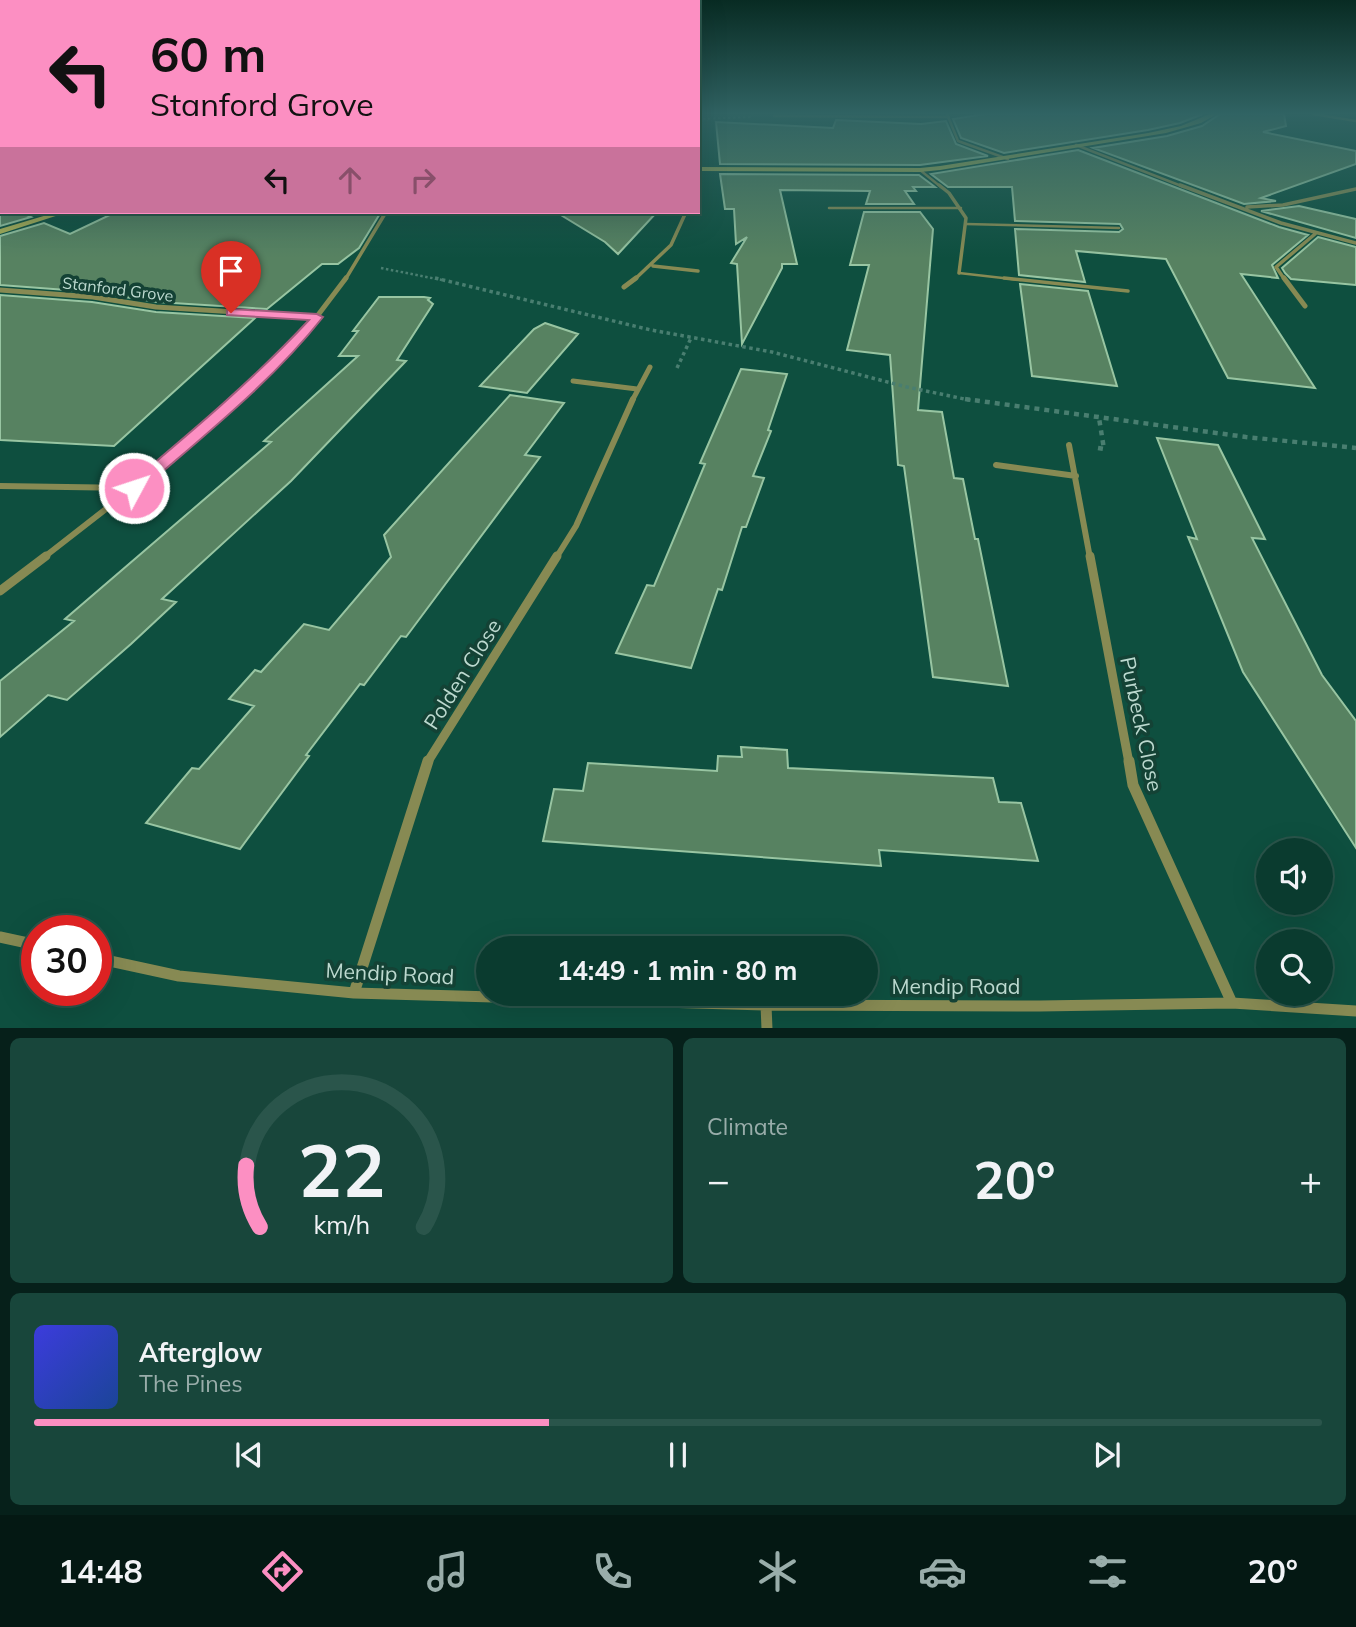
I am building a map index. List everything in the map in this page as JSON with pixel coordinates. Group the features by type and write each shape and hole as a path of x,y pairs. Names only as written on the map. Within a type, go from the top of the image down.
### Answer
{"street":[{"path":"700,169 920,170 984,162"},
{"path":"1130,162 1242,208 1315,234 1356,243"},
{"path":"920,170 949,193 961,208 966,224 959,273"},
{"path":"1242,208 1283,205 1355,190"},
{"path":"0,232 58,214"},
{"path":"0,591 134,488 227,409 281,357 317,317 356,265 385,214"},
{"path":"625,287 666,253 684,225 686,214"},
{"path":"1305,306 1276,267 1315,234"},
{"path":"653,265 698,271"},
{"name":"Stanford Grove","path":"0,290 93,297 156,307 317,317"},
{"name":"Polden Close","path":"354,993 424,767 576,526 637,389 650,367"},
{"path":"573,380 637,389"},
{"name":"Purbeck Close","path":"1069,445 1133,785 1232,1003"},
{"path":"996,465 1076,476"},
{"path":"0,486 134,488"},
{"path":"0,937 21,942"},
{"name":"Mendip Road","path":"112,961 180,976 354,993 476,997"},
{"name":"Mendip Road","path":"878,1005 1232,1003 1356,1011"},
{"path":"766,1006 767,1028"}],"lane":[{"path":"830,208 961,208"},
{"path":"966,224 1119,228"},
{"path":"959,273 1128,291"}],"path":[{"path":"356,265 418,273 585,316 772,352 907,387 976,401 1246,437 1356,448"}],"building":[{"path":"720,162 943,162 920,165"},
{"path":"1005,162 1109,162 1279,227 1308,235 1272,265 1278,278 1241,274 1315,388 1228,378 1166,259 1076,251 1085,282 1019,275 1015,229 1119,232 1123,229 1120,224 1015,221 1012,187 948,187 931,174"},
{"path":"1131,162 1356,162 1261,198 1276,201 1244,204"},
{"path":"720,174 919,175 935,187 913,187 916,191 905,191 914,204 866,204 870,191 780,190 797,264 782,264 742,344 737,264 731,263 747,237 736,244 734,209 725,209"},
{"path":"1299,206 1356,219 1356,238 1261,211"},
{"path":"864,212 920,212 933,229 918,410 942,412 954,478 963,479 975,539 978,539 1008,686 933,677 904,466 898,465 890,355 847,350 869,265 850,265"},
{"path":"0,214 24,214 31,217 0,226"},
{"path":"112,214 380,214 359,248 338,264 322,264 267,309 157,302 93,292 0,285 0,236 44,223 70,234"},
{"path":"559,214 655,214 618,254 605,242"},
{"path":"1318,237 1356,247 1356,285 1291,279 1285,273 1282,268"},
{"path":"1020,284 1088,291 1117,386 1032,376"},
{"path":"0,295 92,302 156,312 255,318 114,446 0,440"},
{"path":"379,297 424,297 430,298 428,300 433,304 397,360 406,361 291,481 162,599 176,602 131,644 67,700 48,695 0,737 0,681 74,621 65,619 271,442 264,441 358,356 339,356 358,331 353,331"},
{"path":"545,323 578,334 527,393 480,386 534,329"},
{"path":"741,369 787,374 768,430 771,431 753,476 764,478 746,527 742,527 722,590 718,589 691,668 616,653 647,585 654,586 705,464 700,463"},
{"path":"510,395 564,403 525,455 540,457 406,637 401,636 364,685 360,684 240,849 146,823 192,768 199,769 254,706 229,699 255,670 261,672 304,624 329,630 391,557 384,535"},
{"path":"1157,438 1218,445 1265,539 1252,538 1322,675 1356,721 1356,848 1243,672 1188,537 1197,539"},
{"path":"741,747 787,750 788,768 993,778 999,802 1021,803 1038,861 879,850 881,866 543,841 554,789 583,791 588,763 717,771 718,756 742,757"}],"route":[{"path":"134,488 227,409 281,357 317,317 231,313"}]}
